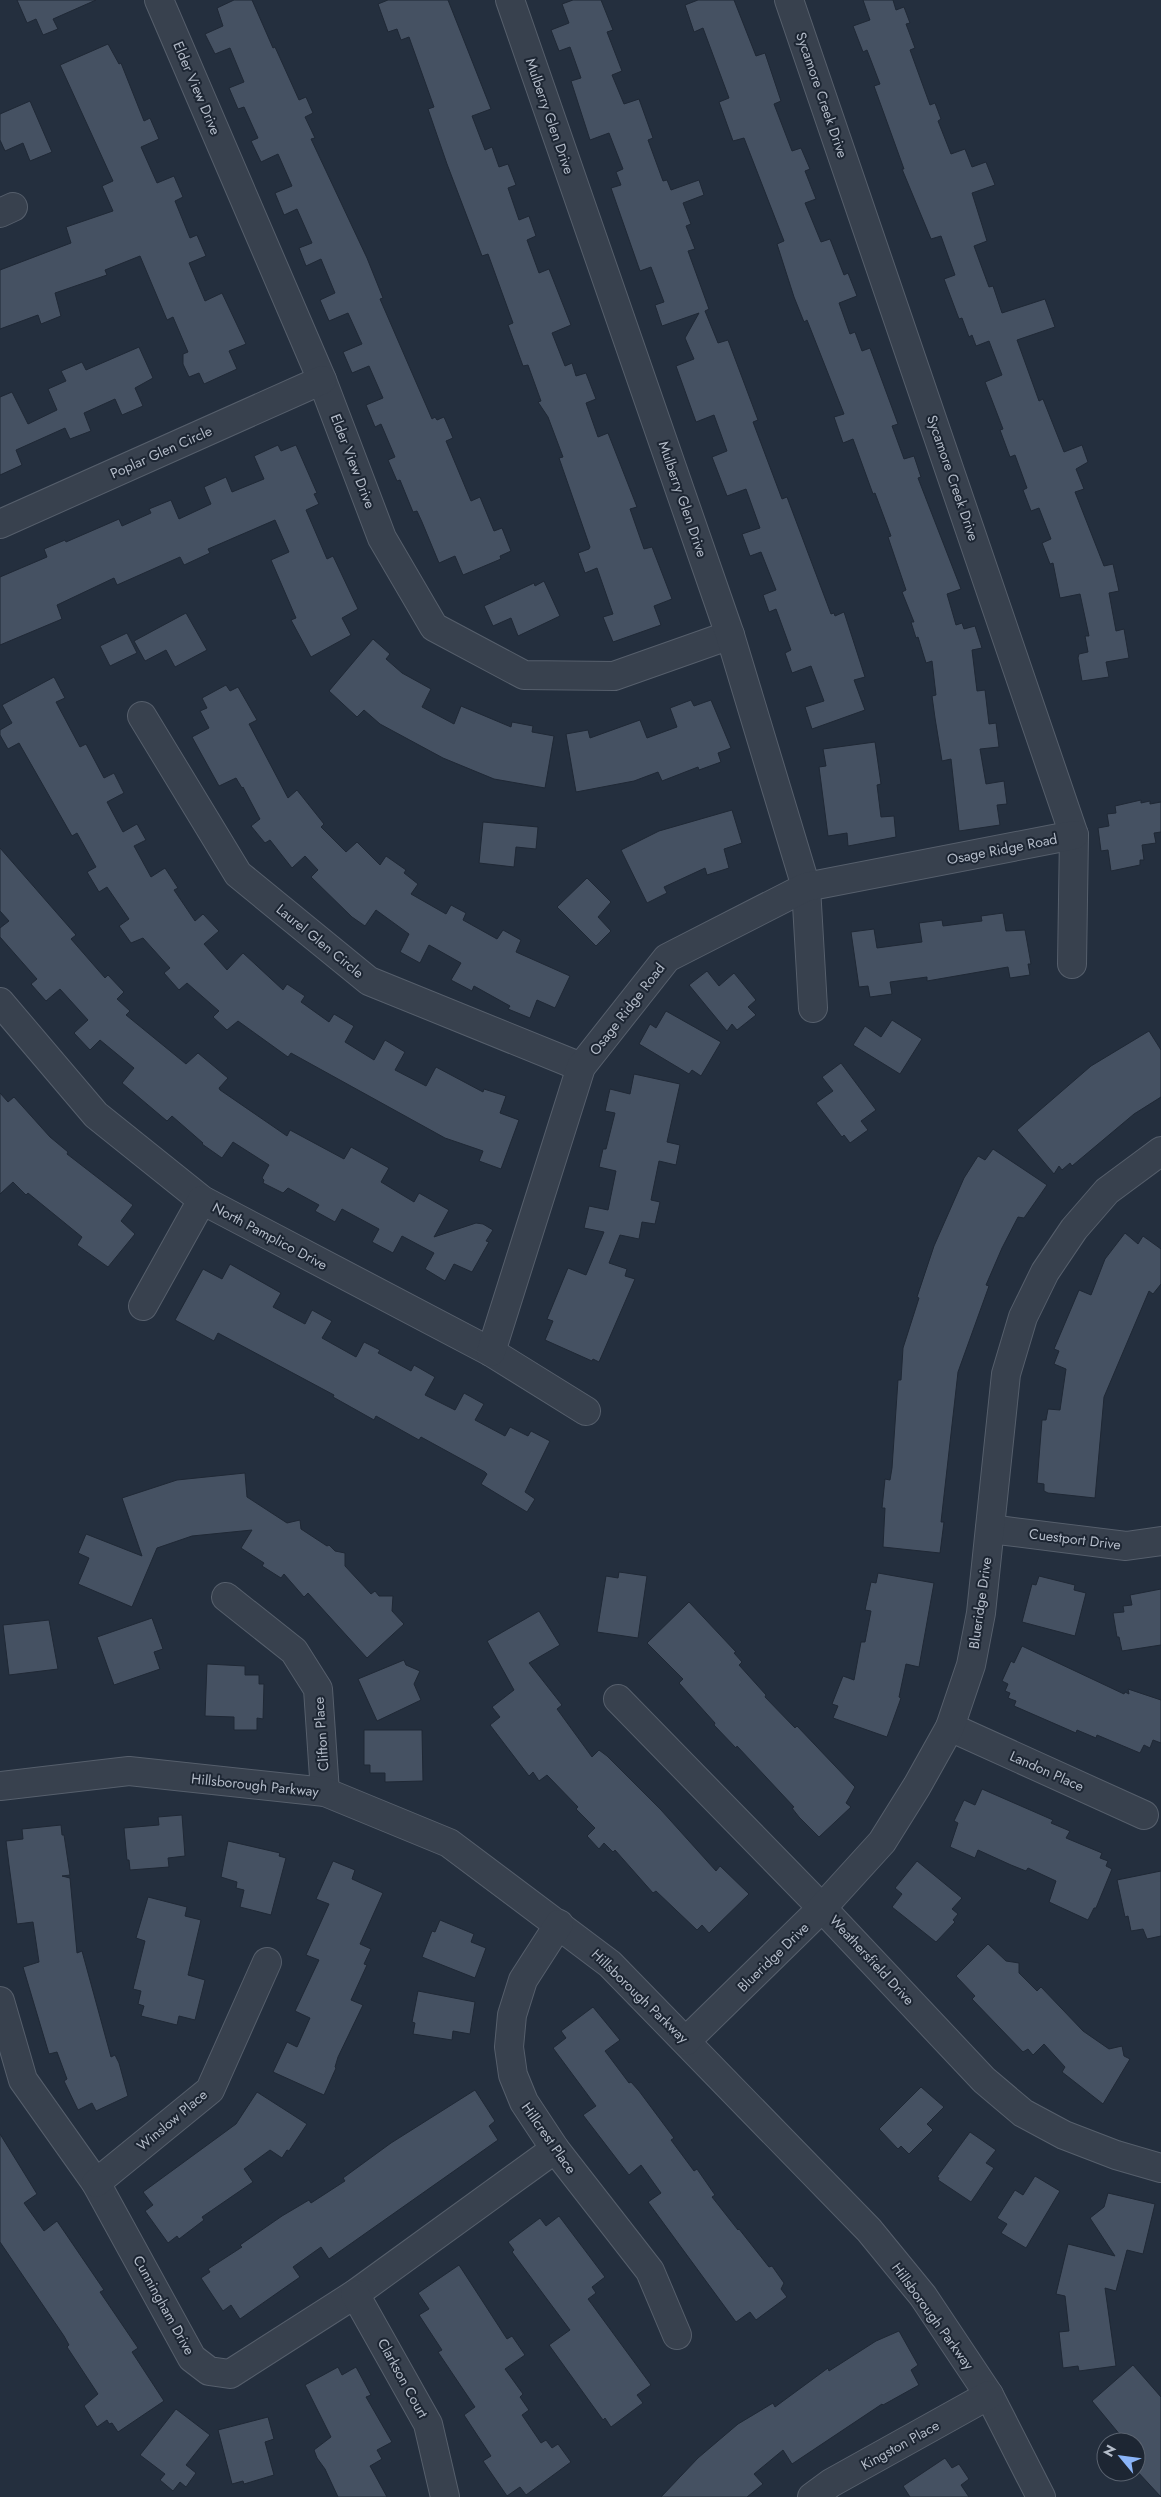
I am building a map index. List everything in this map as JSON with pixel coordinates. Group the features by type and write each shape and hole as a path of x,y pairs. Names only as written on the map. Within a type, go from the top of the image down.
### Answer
{"street":[{"name":"Elder View Drive","path":"159,0 322,380 382,538 434,627 524,674 614,676 730,635"},
{"name":"Mulberry Glen Drive","path":"510,0 730,635 806,887 813,1008"},
{"name":"Sycamore Creek Drive","path":"790,0 1074,835 1072,964"},
{"name":"Poplar Glen Circle","path":"0,524 322,380"},
{"name":"Laurel Glen Circle","path":"142,716 238,874 369,981 581,1067"},
{"name":"Osage Ridge Road","path":"492,1352 581,1067 667,958 806,887 1074,835"},
{"name":"North Pamplico Drive","path":"0,1002 96,1114 202,1200 492,1352 586,1412"},
{"name":"Blueridge Drive","path":"686,2040 822,1908 882,1842 950,1728 971,1665 982,1613 1006,1374 1023,1317 1045,1272 1074,1228 1107,1191 1161,1151"},
{"path":"143,1306 202,1200"},
{"name":"Cuestport Drive","path":"990,1529 1126,1546 1161,1541"},
{"name":"Clifton Place","path":"226,1597 294,1650 318,1690 324,1792"},
{"name":"Weathersfield Drive","path":"618,1700 822,1908 984,2080 1023,2113 1064,2135 1116,2155 1161,2168"},
{"name":"Landon Place","path":"950,1728 1144,1815"},
{"name":"Hillsborough Parkway","path":"0,1786 129,1772 324,1792 449,1843 610,1964 869,2230 922,2296 989,2395 1041,2497"},
{"name":"Hillcrest Place","path":"559,1924 523,1980 512,2015 509,2047 513,2075 524,2102 555,2149 650,2271 677,2335"},
{"name":"Winslow Place","path":"96,2183 210,2090 267,1962"},
{"name":"Cunningham Drive","path":"0,2002 23,2080 96,2183 192,2358 208,2371 230,2374 355,2294 555,2149"},
{"name":"Clarkson Court","path":"355,2294 428,2424 445,2497"},
{"name":"Kingston Place","path":"828,2492 989,2395"}],"building":[{"path":"17,0 96,0 53,19 58,29 43,35 36,19 27,23"},
{"path":"234,0 252,0 299,100 306,97 313,113 305,117 315,138 311,139 367,258 383,298 380,299 432,419 435,417 437,420 444,417 453,438 446,441 471,501 480,497 494,531 502,528 511,551 500,556 501,559 463,575 455,556 439,563 417,511 413,512 400,480 397,481 388,460 395,457 381,424 375,427 366,405 383,398 369,366 352,373 343,352 362,344 348,313 329,321 320,300 335,293 321,259 306,266 299,248 312,243 297,209 284,215 275,193 292,186 278,154 261,162 251,141 258,138 244,107 238,109 229,88 244,82 230,48 215,54 205,34 223,26 217,8"},
{"path":"388,0 448,0 491,109 472,116 485,150 492,147 499,167 508,164 516,185 508,188 519,220 529,216 536,236 527,240 539,273 549,269 571,325 552,333 565,366 572,363 576,376 586,373 596,399 586,403 598,437 608,433 637,507 630,509 644,549 652,547 672,599 654,606 661,625 613,642 603,617 613,614 597,568 585,573 578,553 590,547 559,458 563,457 548,417 538,402 541,401 528,365 523,366 508,325 513,323 488,254 482,256 447,164 428,109 434,107 409,37 401,40 397,29 388,32 378,4"},
{"path":"573,0 601,0 613,30 607,32 622,71 612,75 624,104 639,99 653,138 648,140 663,181 667,180 671,190 699,180 704,195 683,203 691,224 686,226 695,249 688,251 709,309 705,311 718,343 728,340 758,420 753,422 782,499 787,497 831,614 834,613 835,616 844,612 865,677 854,680 865,710 812,729 805,707 824,701 811,666 792,673 785,653 791,650 776,609 769,612 763,595 776,590 761,552 750,556 742,534 760,528 746,489 727,496 712,457 727,451 714,415 696,422 676,366 694,359 685,338 699,313 662,326 655,305 664,302 651,267 640,271 611,188 621,185 616,172 623,169 609,133 590,140 571,81 581,78 570,47 559,51 551,30 569,23 562,4"},
{"path":"698,0 734,0 756,56 765,53 781,101 774,104 792,151 801,148 810,169 805,171 816,199 805,203 821,242 830,239 844,275 848,273 857,296 839,303 850,334 855,332 862,351 870,348 898,424 892,426 904,459 914,456 921,477 918,478 961,589 947,594 956,625 962,623 964,629 975,626 982,648 972,650 977,691 985,690 989,724 996,723 999,747 980,749 986,784 1004,781 1007,804 997,805 1000,825 959,831 951,759 942,761 935,718 932,696 936,695 932,661 926,663 918,637 916,638 911,622 914,622 902,592 906,590 888,537 891,536 853,439 843,443 834,417 844,414 807,320 804,322 794,297 777,244 784,241 744,138 733,141 719,102 729,98 703,28 694,32 685,5"},
{"path":"863,0 893,0 896,10 904,7 910,23 906,24 915,48 910,50 930,105 935,103 941,119 938,121 951,154 965,149 972,167 986,162 995,185 972,193 987,241 974,246 989,287 993,286 1002,313 1045,299 1055,327 1017,340 1039,401 1043,399 1064,452 1082,445 1088,462 1076,469 1084,489 1075,492 1104,566 1113,564 1119,591 1109,593 1116,631 1124,629 1129,658 1106,662 1109,677 1082,681 1078,658 1079,654 1088,652 1085,636 1089,636 1080,594 1060,598 1053,563 1050,564 1042,543 1051,539 1039,508 1031,511 1023,490 1027,488 1015,455 1010,457 1000,430 1003,429 985,382 1002,375 989,341 976,346 972,335 969,337 962,318 959,319 944,279 955,275 941,236 931,239 902,169 904,169 874,86 880,84 867,50 863,52 853,26 870,20"},
{"path":"108,44 119,64 121,63 144,121 150,118 159,139 141,147 157,183 174,176 183,197 175,201 190,238 197,235 206,256 189,263 205,301 222,293 246,344 229,351 237,369 204,384 199,373 189,377 183,364 183,354 188,352 173,317 167,320 140,256 105,270 107,275 55,293 61,316 41,324 38,315 0,329 0,270 71,243 66,227 113,211 102,186 113,181 60,65"},
{"path":"30,101 52,152 30,161 23,143 5,151 0,140 0,114"},
{"path":"139,347 153,378 135,388 143,406 122,415 115,399 84,413 91,431 70,439 65,428 16,450 22,465 0,475 0,397 12,392 28,424 57,410 48,389 66,381 61,371 82,362 86,370"},
{"path":"278,445 281,451 296,445 317,493 314,494 319,504 306,510 327,559 333,556 358,609 342,618 351,635 311,657 291,620 296,618 271,560 289,552 275,520 208,549 210,553 184,565 180,557 117,585 114,578 57,605 62,619 0,645 0,577 47,557 44,549 65,540 66,542 119,519 122,526 151,513 149,509 171,500 179,519 211,504 204,487 226,477 232,492 264,479 254,456"},
{"path":"544,581 560,616 518,636 511,618 493,626 484,606 534,583 535,586"},
{"path":"186,613 207,650 175,667 166,650 145,661 134,641"},
{"path":"127,633 137,653 110,666 100,646"},
{"path":"373,639 390,654 386,659 402,673 431,689 422,707 454,724 461,706 511,727 512,722 533,726 532,732 554,736 545,788 494,779 443,758 380,724 364,710 357,717 329,691"},
{"path":"54,677 65,698 56,702 80,747 86,744 104,778 114,773 124,793 107,802 123,832 137,824 146,840 134,846 151,877 165,868 178,888 174,890 195,921 203,914 219,931 204,944 227,970 243,953 283,990 287,984 305,996 301,1002 329,1022 334,1014 354,1026 345,1042 374,1060 385,1040 405,1052 395,1070 426,1086 436,1067 483,1092 484,1089 506,1096 500,1113 519,1120 501,1169 479,1161 483,1151 445,1138 291,1053 288,1057 238,1021 227,1030 213,1017 219,1011 187,983 179,990 164,973 170,968 143,938 131,943 119,926 129,919 107,887 99,892 87,872 96,867 77,833 72,836 19,743 8,749 0,735 0,730 12,723 2,705"},
{"path":"226,685 230,691 238,687 257,720 249,724 288,798 297,790 324,824 321,827 346,852 357,842 380,865 386,856 406,870 404,873 418,884 411,894 446,914 451,905 466,913 463,920 497,939 503,930 521,940 516,952 570,976 555,1008 537,1000 530,1018 508,1009 510,1006 474,986 472,991 451,980 461,963 429,945 420,963 400,952 409,934 376,910 365,926 352,917 311,877 318,870 305,856 292,868 270,840 265,843 251,826 260,819 243,787 236,778 219,786 192,737 209,728 200,711 207,708 202,698"},
{"path":"691,700 694,706 711,700 731,748 718,753 721,762 699,770 698,767 662,781 658,772 634,781 576,792 566,734 588,730 590,738 640,720 647,738 677,727 670,708"},
{"path":"875,742 881,784 877,785 881,817 894,816 896,837 848,846 847,833 828,836 819,767 826,766 823,749"},
{"path":"1141,800 1141,803 1150,801 1150,804 1161,802 1161,832 1154,833 1156,843 1142,845 1144,860 1140,860 1140,865 1111,871 1108,850 1101,851 1098,828 1109,826 1107,814 1116,813 1115,806"},
{"path":"732,810 742,843 724,849 729,868 707,875 705,868 664,887 667,893 647,903 621,850 659,831"},
{"path":"483,822 538,827 536,849 516,847 514,867 479,863"},
{"path":"0,848 76,935 71,939 105,978 108,975 124,992 117,999 130,1011 126,1015 186,1064 198,1053 228,1078 219,1088 220,1090 287,1136 290,1130 344,1159 351,1147 389,1168 381,1182 414,1202 419,1193 449,1210 434,1237 476,1223 483,1224 493,1230 486,1241 489,1242 472,1272 454,1264 445,1281 425,1269 434,1253 402,1236 393,1253 372,1242 379,1229 342,1209 335,1222 315,1211 319,1205 288,1188 283,1193 263,1183 264,1180 262,1178 269,1165 233,1142 222,1158 202,1144 172,1116 167,1121 122,1083 134,1068 100,1040 90,1050 74,1033 88,1020 60,989 46,1001 31,984 37,979 0,937 0,928 9,921 0,911"},
{"path":"587,878 611,902 598,917 611,931 596,946 557,907"},
{"path":"1003,913 1006,931 1025,930 1031,964 1028,964 1030,975 1010,978 1008,967 927,981 927,977 890,982 892,994 870,997 868,986 859,987 851,932 874,929 877,948 922,942 919,923 942,920 943,926 982,921 981,916"},
{"path":"707,971 719,986 734,973 756,1000 748,1007 756,1015 737,1030 732,1024 727,1031 689,985"},
{"path":"666,1011 721,1042 701,1076 692,1070 689,1074 639,1044 650,1024 656,1028"},
{"path":"892,1020 922,1039 900,1074 853,1045 865,1026 881,1037"},
{"path":"1149,1031 1161,1050 1161,1097 1134,1114 1072,1166 1070,1163 1062,1170 1059,1166 1054,1174 1017,1130 1091,1066"},
{"path":"841,1063 876,1110 861,1121 868,1130 850,1143 844,1135 842,1137 816,1103 833,1091 822,1077"},
{"path":"634,1074 680,1084 667,1142 680,1145 676,1165 659,1161 651,1200 660,1202 655,1224 642,1222 639,1239 620,1235 609,1263 627,1269 625,1276 635,1279 599,1362 593,1359 592,1361 545,1340 553,1321 547,1319 568,1268 586,1275 604,1232 584,1228 589,1206 608,1210 616,1171 599,1167 603,1149 606,1149 615,1113 605,1111 610,1089 630,1094"},
{"path":"0,1093 8,1102 14,1097 50,1137 68,1152 67,1154 133,1205 121,1221 135,1234 108,1267 77,1245 82,1237 28,1193 26,1195 13,1182 0,1194"},
{"path":"993,1149 1047,1185 1024,1218 1018,1217 1002,1248 986,1285 989,1286 958,1372 941,1522 944,1522 940,1553 883,1547 885,1508 882,1508 885,1479 890,1480 892,1468 898,1380 901,1380 903,1348 919,1298 917,1297 934,1246 964,1178 978,1156 985,1160"},
{"path":"1125,1233 1138,1244 1143,1236 1161,1249 1161,1284 1153,1294 1149,1291 1104,1397 1095,1498 1048,1493 1044,1491 1044,1484 1037,1483 1042,1420 1046,1420 1048,1409 1060,1410 1066,1369 1054,1364 1059,1351 1054,1349 1079,1290 1091,1295 1105,1259"},
{"path":"230,1264 281,1293 273,1307 305,1324 312,1310 332,1321 322,1338 356,1357 364,1342 380,1350 378,1353 411,1371 414,1365 435,1377 425,1395 455,1410 464,1393 484,1404 475,1420 505,1436 510,1427 528,1436 531,1431 550,1441 525,1492 535,1499 527,1512 481,1484 487,1474 485,1472 421,1437 419,1440 376,1416 374,1420 333,1397 334,1395 218,1333 214,1341 175,1320 203,1269 222,1279"},
{"path":"245,1473 247,1497 287,1523 300,1520 301,1529 327,1546 329,1545 335,1551 345,1553 345,1566 371,1594 375,1591 379,1596 393,1596 392,1611 404,1624 367,1658 308,1593 304,1597 284,1574 281,1578 262,1566 264,1563 241,1548 252,1530 192,1536 157,1548 132,1607 78,1584 89,1558 78,1553 86,1534 142,1556 122,1498 177,1480"},
{"path":"619,1572 647,1576 638,1638 597,1632 606,1576 618,1578"},
{"path":"878,1573 934,1583 919,1667 906,1664 899,1697 901,1698 887,1737 833,1718 838,1706 832,1704 843,1676 854,1680 861,1642 865,1642 871,1611 865,1610 871,1582 876,1583"},
{"path":"1039,1576 1075,1585 1074,1590 1086,1593 1075,1636 1022,1622 1032,1584 1036,1585"},
{"path":"1161,1589 1161,1645 1122,1651 1119,1637 1117,1637 1113,1613 1124,1612 1123,1606 1132,1605 1130,1595"},
{"path":"689,1602 736,1652 734,1653 742,1662 739,1665 766,1695 765,1697 795,1728 797,1726 855,1787 846,1803 851,1807 819,1837 799,1817 792,1808 794,1807 737,1746 736,1748 714,1725 715,1723 679,1683 683,1679 647,1643"},
{"path":"539,1611 560,1645 529,1663 562,1705 557,1709 592,1757 599,1750 607,1756 661,1810 716,1871 720,1866 749,1894 709,1933 702,1925 697,1930 656,1891 653,1893 615,1850 613,1852 604,1843 599,1849 587,1836 595,1828 576,1809 578,1807 547,1775 539,1781 533,1772 529,1776 490,1725 500,1717 492,1707 514,1690 487,1641"},
{"path":"152,1618 163,1649 154,1652 160,1669 114,1685 97,1637"},
{"path":"49,1620 58,1669 9,1675 3,1625"},
{"path":"1022,1646 1124,1694 1125,1692 1129,1694 1128,1689 1161,1700 1161,1743 1153,1740 1150,1748 1144,1745 1140,1753 1097,1735 1096,1738 1077,1730 1076,1733 1014,1706 1016,1701 1008,1698 1010,1693 1005,1691 1008,1684 1002,1681 1011,1661 1014,1663"},
{"path":"404,1660 406,1665 420,1671 414,1684 421,1700 377,1721 358,1679"},
{"path":"207,1664 245,1666 245,1675 259,1675 259,1684 264,1684 263,1719 257,1718 257,1730 234,1730 234,1717 205,1716"},
{"path":"364,1730 422,1730 423,1781 385,1782 385,1773 370,1773 370,1765 364,1765"},
{"path":"982,1789 1053,1820 1051,1823 1070,1831 1066,1838 1102,1853 1100,1858 1108,1861 1106,1866 1112,1869 1096,1908 1094,1908 1088,1920 1049,1902 1056,1881 1028,1868 1026,1871 978,1850 975,1858 950,1847 958,1823 954,1821 964,1800 975,1805"},
{"path":"182,1815 185,1856 168,1858 169,1867 130,1870 129,1860 127,1860 124,1828 159,1825 158,1817"},
{"path":"61,1825 70,1875 62,1876 70,1878 77,1953 82,1951 111,2057 115,2055 119,2063 128,2096 96,2111 92,2103 78,2110 64,2081 67,2079 57,2052 49,2054 23,1967 39,1962 33,1922 17,1924 6,1841 23,1839 22,1829"},
{"path":"228,1841 280,1853 279,1856 286,1858 271,1915 240,1907 244,1890 236,1888 237,1882 221,1877"},
{"path":"333,1861 355,1870 352,1879 383,1893 360,1944 371,1949 364,1964 367,1965 351,2000 363,2005 338,2057 336,2068 324,2095 273,2072 287,2042 297,2047 310,2018 295,2011 319,1960 306,1955 329,1904 316,1899"},
{"path":"917,1861 962,1898 952,1909 958,1914 953,1920 955,1922 936,1942 892,1907 902,1894 895,1888"},
{"path":"1161,1871 1161,1936 1147,1939 1143,1929 1131,1931 1128,1916 1125,1917 1117,1880"},
{"path":"148,1897 187,1907 185,1916 201,1920 188,1975 205,1980 195,2020 179,2016 177,2025 141,2016 144,2006 138,2004 141,1991 133,1989 145,1941 136,1938"},
{"path":"440,1920 474,1934 471,1942 486,1948 475,1978 422,1957 432,1931 435,1932"},
{"path":"988,1944 1006,1961 1019,1963 1019,1973 1037,1991 1041,1987 1083,2031 1109,2049 1122,2046 1124,2056 1130,2059 1103,2104 1062,2072 1065,2067 1044,2044 1033,2055 1028,2049 1023,2052 972,1999 975,1996 956,1976"},
{"path":"418,1991 475,2002 470,2034 453,2031 452,2040 413,2034 415,2023 412,2022"},
{"path":"593,2007 620,2040 605,2051 629,2083 631,2082 639,2091 674,2138 671,2140 694,2171 697,2169 715,2195 712,2197 769,2267 772,2266 784,2283 781,2289 787,2297 756,2320 750,2312 736,2322 648,2202 661,2193 641,2165 629,2175 583,2115 596,2106 553,2048 566,2038 561,2031"},
{"path":"921,2087 944,2107 927,2124 933,2130 909,2154 901,2146 898,2149 879,2129"},
{"path":"475,2090 495,2121 489,2126 498,2140 329,2259 321,2247 293,2267 300,2277 240,2319 231,2305 223,2311 201,2278 210,2272 208,2269 242,2247 240,2245 282,2216 309,2200 311,2203 345,2181 343,2178 391,2143"},
{"path":"257,2092 307,2124 282,2158 270,2150 244,2169 253,2182 202,2217 204,2220 179,2239 177,2236 168,2243 145,2211 153,2205 143,2192 236,2124"},
{"path":"970,2132 996,2150 986,2163 994,2168 971,2202 938,2180 939,2178 937,2177"},
{"path":"0,2134 37,2194 24,2203 44,2231 57,2221 104,2290 100,2292 138,2348 132,2352 164,2401 118,2432 112,2423 109,2424 107,2420 97,2427 84,2406 98,2394 67,2347 69,2345 64,2336 0,2242"},
{"path":"1035,2176 1060,2191 1026,2248 1001,2233 1007,2224 997,2218 1015,2190 1023,2195"},
{"path":"1108,2193 1155,2204 1143,2254 1127,2250 1116,2291 1105,2288 1116,2366 1079,2371 1078,2366 1063,2368 1059,2332 1069,2331 1065,2296 1056,2294 1068,2244 1115,2256 1090,2218 1104,2207"},
{"path":"559,2216 605,2277 592,2287 596,2293 588,2299 651,2385 637,2395 643,2403 611,2427 605,2418 603,2420 549,2345 570,2330 512,2252 514,2250 508,2242 540,2218 546,2226"},
{"path":"459,2265 507,2339 512,2336 525,2355 505,2369 523,2394 520,2397 529,2410 522,2415 541,2443 546,2440 552,2448 558,2444 571,2462 526,2495 520,2487 507,2496 483,2461 491,2456 464,2415 475,2407 438,2352 442,2350 419,2315 429,2309 418,2293"},
{"path":"899,2331 918,2365 911,2370 919,2385 882,2404 792,2464 783,2450 754,2474 763,2484 747,2497 661,2497 698,2458 738,2424 773,2403 775,2407 828,2368 829,2371 876,2341"},
{"path":"1133,2365 1161,2397 1161,2497 1146,2481 1146,2432 1118,2432 1092,2401"},
{"path":"338,2367 342,2375 356,2367 371,2395 366,2397 392,2442 377,2450 382,2459 370,2466 387,2497 338,2497 325,2469 317,2458 314,2450 331,2437 305,2385"},
{"path":"176,2409 210,2435 186,2465 196,2473 186,2487 180,2482 173,2491 160,2480 165,2474 140,2455"},
{"path":"268,2417 274,2439 265,2442 274,2475 244,2484 243,2481 232,2484 218,2430"},
{"path":"945,2458 952,2468 959,2464 969,2479 961,2485 969,2497 910,2497 903,2486"}]}
